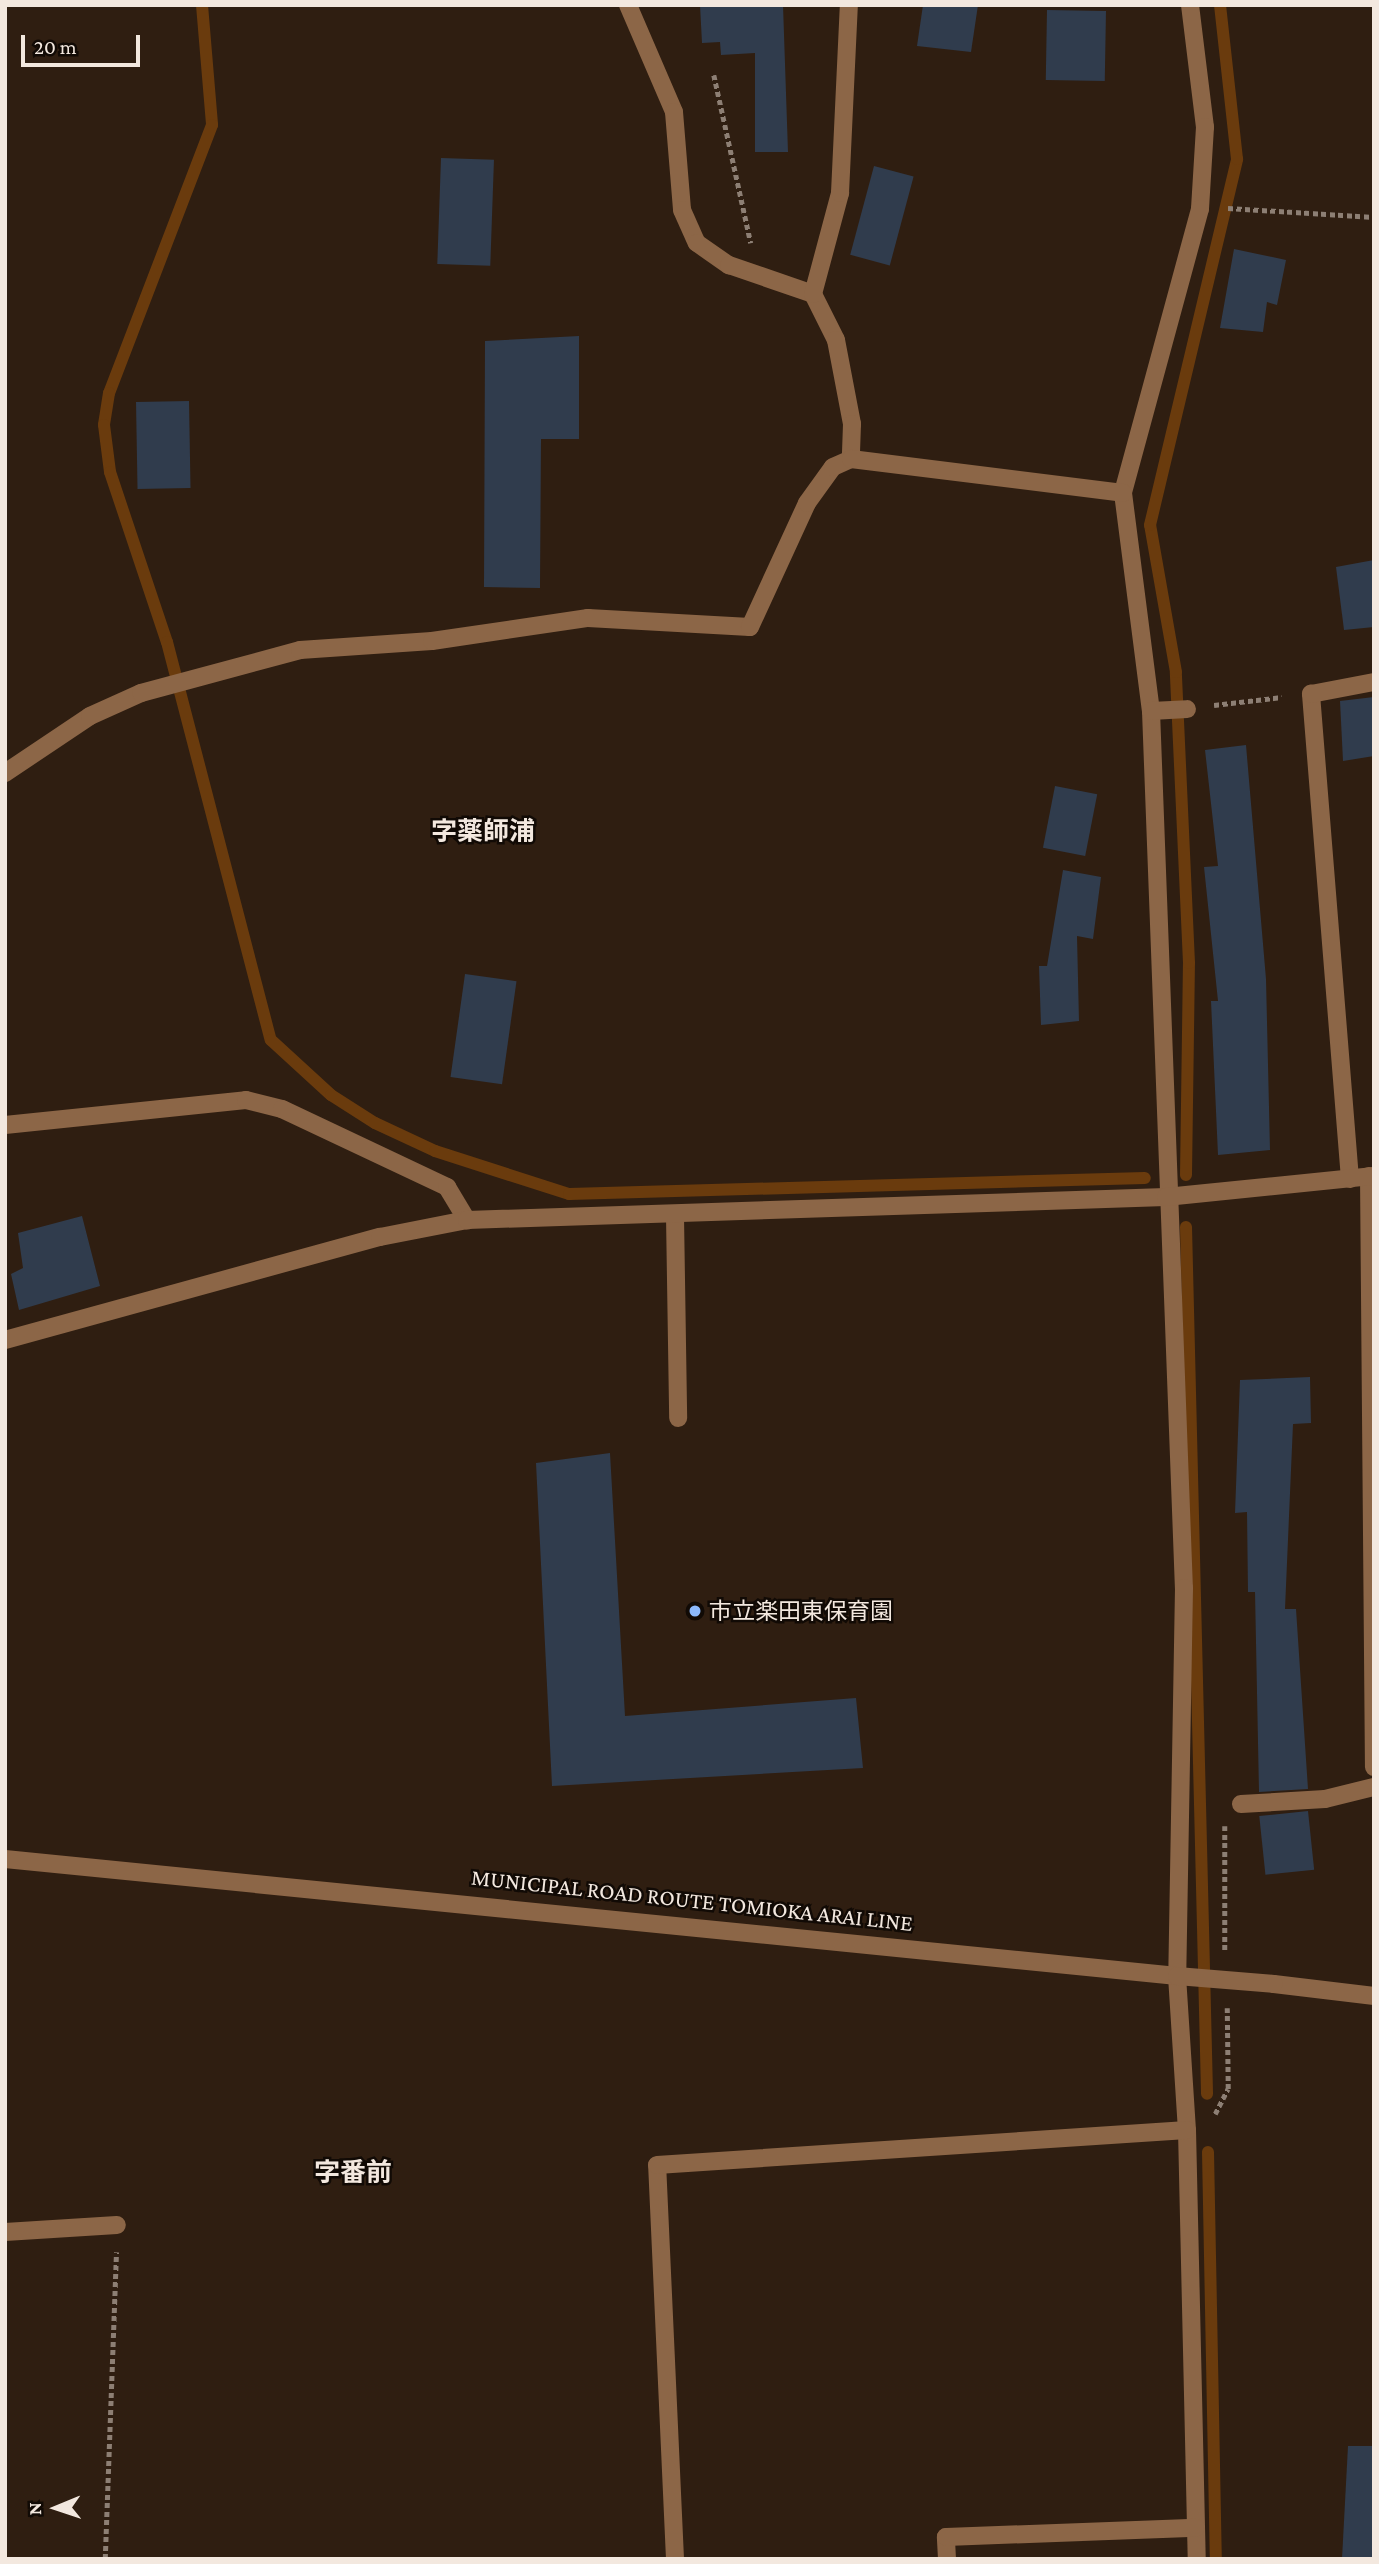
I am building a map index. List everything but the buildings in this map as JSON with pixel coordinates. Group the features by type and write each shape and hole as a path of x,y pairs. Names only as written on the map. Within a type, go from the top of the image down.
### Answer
{"street":[{"path":"628,5 674,112 682,210 697,243 729,265 813,294"},
{"path":"849,5 840,193 813,294 836,340 852,424 851,459"},
{"path":"1190,5 1205,127 1200,209 1123,493 1154,711 1166,1197 1184,1588 1177,1976 1187,2130 1196,2559"},
{"path":"5,773 90,716 164,688 300,650 432,641 588,618 750,627 807,503 833,467 851,459 1123,493"},
{"path":"1350,1179 1311,694 1374,682"},
{"path":"1154,711 1187,709"},
{"path":"5,1125 246,1100 282,1109 447,1187 467,1220"},
{"path":"5,1340 380,1237 467,1220 675,1216 1166,1197 1371,1176 1374,1767"},
{"path":"675,1216 678,1418"},
{"path":"1241,1804 1325,1799 1374,1787"},
{"name":"MUNICIPAL ROAD ROUTE TOMIOKA ARAI LINE","path":"5,1859 620,1915 1374,1996"},
{"path":"675,2559 657,2165 1187,2130"},
{"path":"5,2232 117,2225"},
{"path":"947,2559 946,2537 1196,2528"}],"path":[{"path":"714,75 758,275"},
{"path":"1243,208 1374,217"},
{"path":"1187,709 1311,694"},
{"path":"105,2559 117,2225"}],"waterway":[{"path":"202,5 212,125 109,393 104,425 110,472 167,642 271,1040 331,1095 375,1123 435,1151 569,1194 1145,1178"},
{"path":"1186,1175 1189,963 1176,672 1150,525 1237,159 1220,5"},
{"path":"1186,1227 1207,2094"},
{"path":"1208,2152 1216,2559"}],"place":[{"name":"市立楽田東保育園","path":"695,1611"}],"district":[{"name":"字薬師浦","path":"483,832"},
{"name":"字番前","path":"353,2173"}]}
